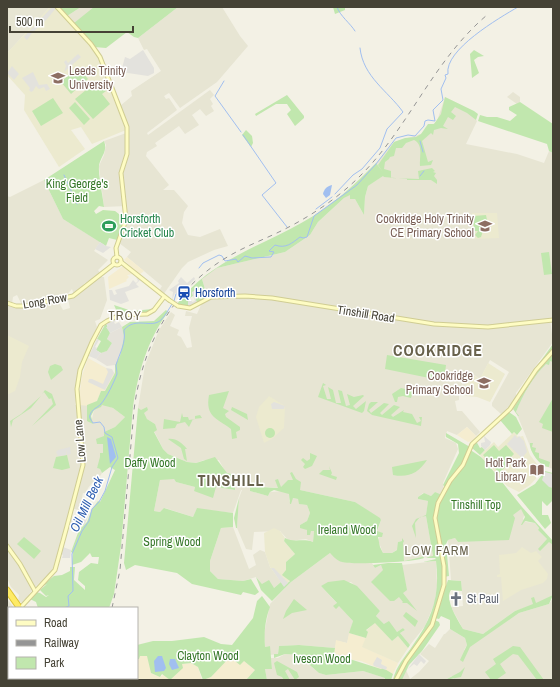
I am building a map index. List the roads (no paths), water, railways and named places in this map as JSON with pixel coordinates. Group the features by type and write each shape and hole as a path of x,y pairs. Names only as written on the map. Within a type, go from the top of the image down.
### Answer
{"highway":[{"path":"7,590 20,606"}],"street":[{"path":"57,7 91,44 100,57 127,127 127,154 121,173 126,220 116,248 117,257 120,258 121,262 164,297"},
{"path":"117,257 113,260 114,264 118,265 121,262"},
{"name":"Long Row","path":"7,303 12,305 34,305 75,295 88,283 114,264"},
{"name":"Tinshill Road","path":"164,297 182,308 192,307 211,297 235,295 272,298 434,324 488,327 553,320"},
{"name":"Low Lane","path":"20,606 55,570 83,465 76,404 78,380 92,342 101,325 108,320 120,315 147,314 154,310 164,297"},
{"path":"396,680 406,661 432,625 444,585 444,566 435,518 438,503 450,481 462,465 472,444 510,409 530,378 553,351"},
{"path":"7,546 20,564 34,591"}],"water":[{"path":"332,185 330,195 326,198 323,194 324,191 327,187"},
{"path":"107,437 111,439 116,457 110,464"},
{"path":"158,656 162,656 166,668 164,671 155,672 154,661"},
{"path":"170,659 175,659 179,668 172,670 169,664"}],"waterway":[{"path":"337,7 355,31"},
{"path":"199,268 203,263 219,255 222,256 225,261 236,259 238,262 245,256 252,258 271,257 274,252 269,251 275,245 286,246 300,237 307,237 314,216 357,185 376,164 396,138 408,135 415,136 424,126 425,121 435,121 433,110 443,100 441,89 446,78 445,75 448,74 449,65 455,55 463,45 474,36 518,7"},
{"path":"335,194 353,175 362,169 380,148 387,129 403,112 371,75 362,58 360,48"},
{"path":"224,81 215,96 241,132"},
{"path":"243,135 276,183 262,195 287,227"},
{"path":"420,141 423,152"},
{"path":"420,176 424,171"},
{"path":"64,175 77,204"},
{"path":"316,209 332,197"},
{"name":"Oil Mill Beck","path":"174,301 176,294"},
{"name":"Oil Mill Beck","path":"66,607 69,606 68,596 73,591 72,554 82,531 89,521 92,509 99,502 105,491 112,467 118,458 112,437 105,433 104,427 100,422 93,423 90,415 93,410 103,401 116,377 116,365 123,344 124,330 133,324 153,323 161,320 172,304"}],"railway":[{"path":"112,607 120,570 134,410 138,386 144,364 163,321 176,302 191,285 209,269 235,252 305,218 336,197 355,181 381,153 452,52 468,33 487,15"}],"place":[{"name":"Leeds Trinity University","path":"58,78"},
{"name":"Horsforth Cricket Club","path":"109,226"},
{"name":"Cookridge Holy Trinity CE Primary School","path":"485,226"},
{"name":"Horsforth","path":"184,293"},
{"name":"Cookridge Primary School","path":"484,383"},
{"name":"Holt Park Library","path":"537,470"},
{"name":"St Paul","path":"456,599"}],"district":[{"name":"TROY","path":"125,315"},
{"name":"COOKRIDGE","path":"438,350"},
{"name":"TINSHILL","path":"231,480"},
{"name":"LOW FARM","path":"437,550"}],"park label":[{"name":"King George's Field","path":"77,191"},
{"name":"Daffy Wood","path":"150,463"},
{"name":"Tinshill Top","path":"476,505"},
{"name":"Ireland Wood","path":"347,530"},
{"name":"Spring Wood","path":"172,542"},
{"name":"Clayton Wood","path":"208,656"},
{"name":"Iveson Wood","path":"322,659"}]}
